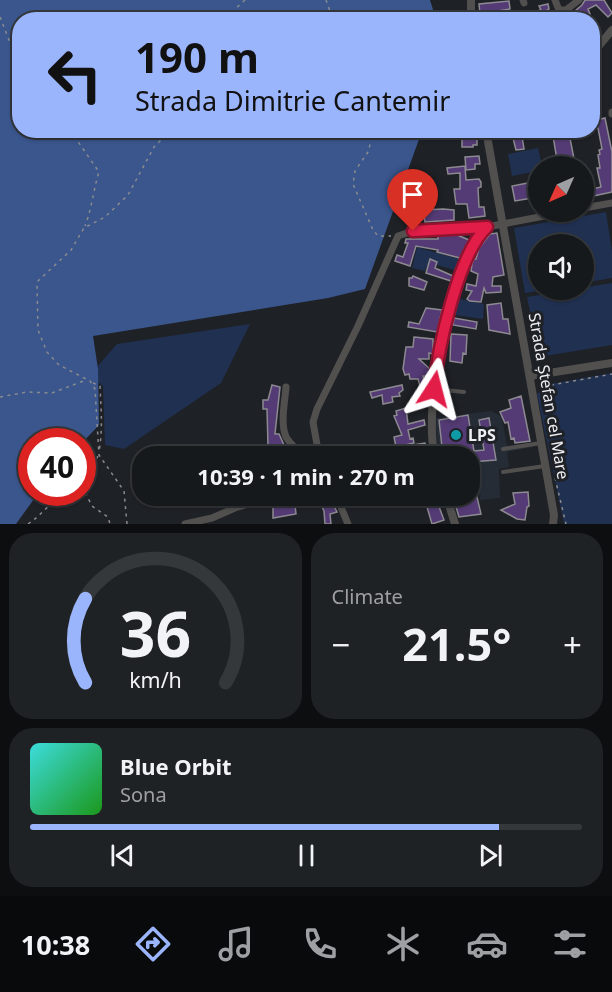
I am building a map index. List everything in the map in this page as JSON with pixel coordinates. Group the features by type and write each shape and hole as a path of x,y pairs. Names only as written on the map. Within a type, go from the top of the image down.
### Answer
{"street":[{"path":"555,0 559,10 566,10 579,0"},
{"path":"600,44 612,30"},
{"name":"Strada Ștefan cel Mare","path":"487,138 542,442 554,515 553,524"},
{"path":"594,206 612,203"},
{"path":"317,446 313,422 317,409 358,326 398,236 413,231 487,227 528,219"},
{"path":"434,446 430,421 441,344 455,294 479,234 487,227"},
{"path":"530,376 612,363"},
{"path":"286,387 285,432 294,446"},
{"path":"184,524 212,518 242,506"},
{"path":"341,506 348,524"},
{"path":"449,506 455,524"}],"lane":[{"path":"434,389 464,392"},
{"path":"504,449 542,442"},
{"path":"503,472 545,466"}],"path":[{"path":"233,12 245,0"},
{"path":"0,16 12,51"},
{"path":"76,138 99,172 91,197 92,209 84,228 70,250 38,281 38,330 54,360 100,386 103,422 96,462"},
{"path":"84,228 105,217 128,195 154,147 163,138"},
{"path":"372,138 368,152 355,171 353,184 378,236 398,236"},
{"path":"540,398 541,390 546,386 612,374"},
{"path":"0,397 27,392 52,393 87,379"},
{"path":"93,383 99,455 123,491 127,524"},
{"path":"555,476 566,524"},
{"path":"28,524 39,517 47,506"},
{"path":"92,506 108,517 110,524"}],"shaded area":[{"path":"0,0 430,0 434,12 12,12 12,138 419,138 365,289 328,298 93,336 98,369 99,425 96,428 18,428 18,506 29,506 16,524 0,524"},
{"path":"538,148 540,156 528,156 528,173 512,176 508,154"},
{"path":"606,212 612,251 612,278 594,281 594,234 528,234 528,293 525,293 514,228 548,222 594,222 594,214"},
{"path":"417,247 462,260 458,271 437,265 426,267 425,271 412,268"},
{"path":"612,283 612,345 539,357 527,297 528,300 594,300 594,286"},
{"path":"459,299 484,304 483,319 454,315"},
{"path":"250,324 221,383 124,449 105,445 103,386 89,376 117,344"},
{"path":"612,373 612,524 564,524 537,394 545,385"},
{"path":"491,411 502,417 507,446 533,442 533,447 507,452 509,467 499,469 500,498 480,500 480,446 438,446 435,418"}],"building":[{"path":"585,0 604,0 612,13 608,17 596,5 588,9 589,12 575,12"},
{"path":"509,1 510,9 480,12 479,4"},
{"path":"548,4 549,9 544,12 532,12 541,10 539,6"},
{"path":"600,114 601,119 605,118 612,152 612,192 594,196 594,189 601,187 597,168 600,168 599,150 602,149"},
{"path":"462,138 477,138 477,145 462,147"},
{"path":"513,138 522,138 524,149 516,150"},
{"path":"553,138 570,138 573,156 556,156"},
{"path":"479,156 480,164 475,164 475,169 466,170 465,157"},
{"path":"465,166 466,180 479,179 481,182 481,187 478,188 479,207 484,207 485,216 469,218 467,204 456,204 454,189 460,189 460,173 448,174 447,168"},
{"path":"528,183 528,199 515,201 512,186"},
{"path":"423,188 424,200 420,200 421,211 412,211 410,189"},
{"path":"423,210 454,210 454,220 425,222"},
{"path":"497,233 504,275 493,277 492,286 501,286 501,292 486,293 484,288 481,302 470,301 467,299 472,291 466,290 467,284 476,286 478,274 471,271 472,264 479,248 490,234"},
{"path":"455,234 469,240 460,258 437,252 438,250 416,246 410,266 395,261 397,255 403,257 408,243 405,243 406,239 438,239 438,235"},
{"path":"430,259 437,262 435,268 453,276 451,281 426,273"},
{"path":"413,276 427,282 424,290 409,286 409,278"},
{"path":"501,303 503,319 508,319 510,334 489,330 487,305"},
{"path":"426,308 442,310 437,332 408,327 409,322 419,324"},
{"path":"454,318 477,322 476,329 453,325"},
{"path":"451,334 467,335 466,354 463,353 462,363 450,361"},
{"path":"414,337 433,339 433,354 429,353 429,359 419,359 430,369 429,376 423,376 425,385 420,386 418,379 410,379 409,374 405,375 403,369 406,347 413,347"},
{"path":"272,385 280,387 275,434 279,434 284,446 268,446 267,409 263,409 263,400 268,400"},
{"path":"402,385 403,390 399,393 400,396 392,397 393,402 383,404 382,395 372,398 370,392"},
{"path":"521,396 530,441 515,443 514,438 511,439 508,422 505,423 500,412 511,408 509,400"},
{"path":"406,408 408,424 424,420 425,425 408,430 410,439 413,438 414,443 396,446 394,437 402,435 394,416 397,415 396,411"},
{"name":"LPS","path":"468,415 473,446 442,446 439,420"},
{"name":"LPS","path":"489,418 496,460 480,461 480,450 484,450 479,420"},
{"path":"425,443 426,446 412,446"},
{"path":"528,492 529,506 525,520 517,519 501,510 515,504 513,493"},
{"path":"273,506 295,506 296,514 273,518"},
{"path":"322,506 335,508 337,512 330,514 331,524 325,524"},
{"path":"439,506 444,520 432,524 427,507"},
{"path":"456,506 479,506 481,514 459,517"}],"place":[{"name":"LPS","path":"456,435"}],"route":[{"path":"413,231 487,227 479,234 455,294 441,344 434,389"}]}
